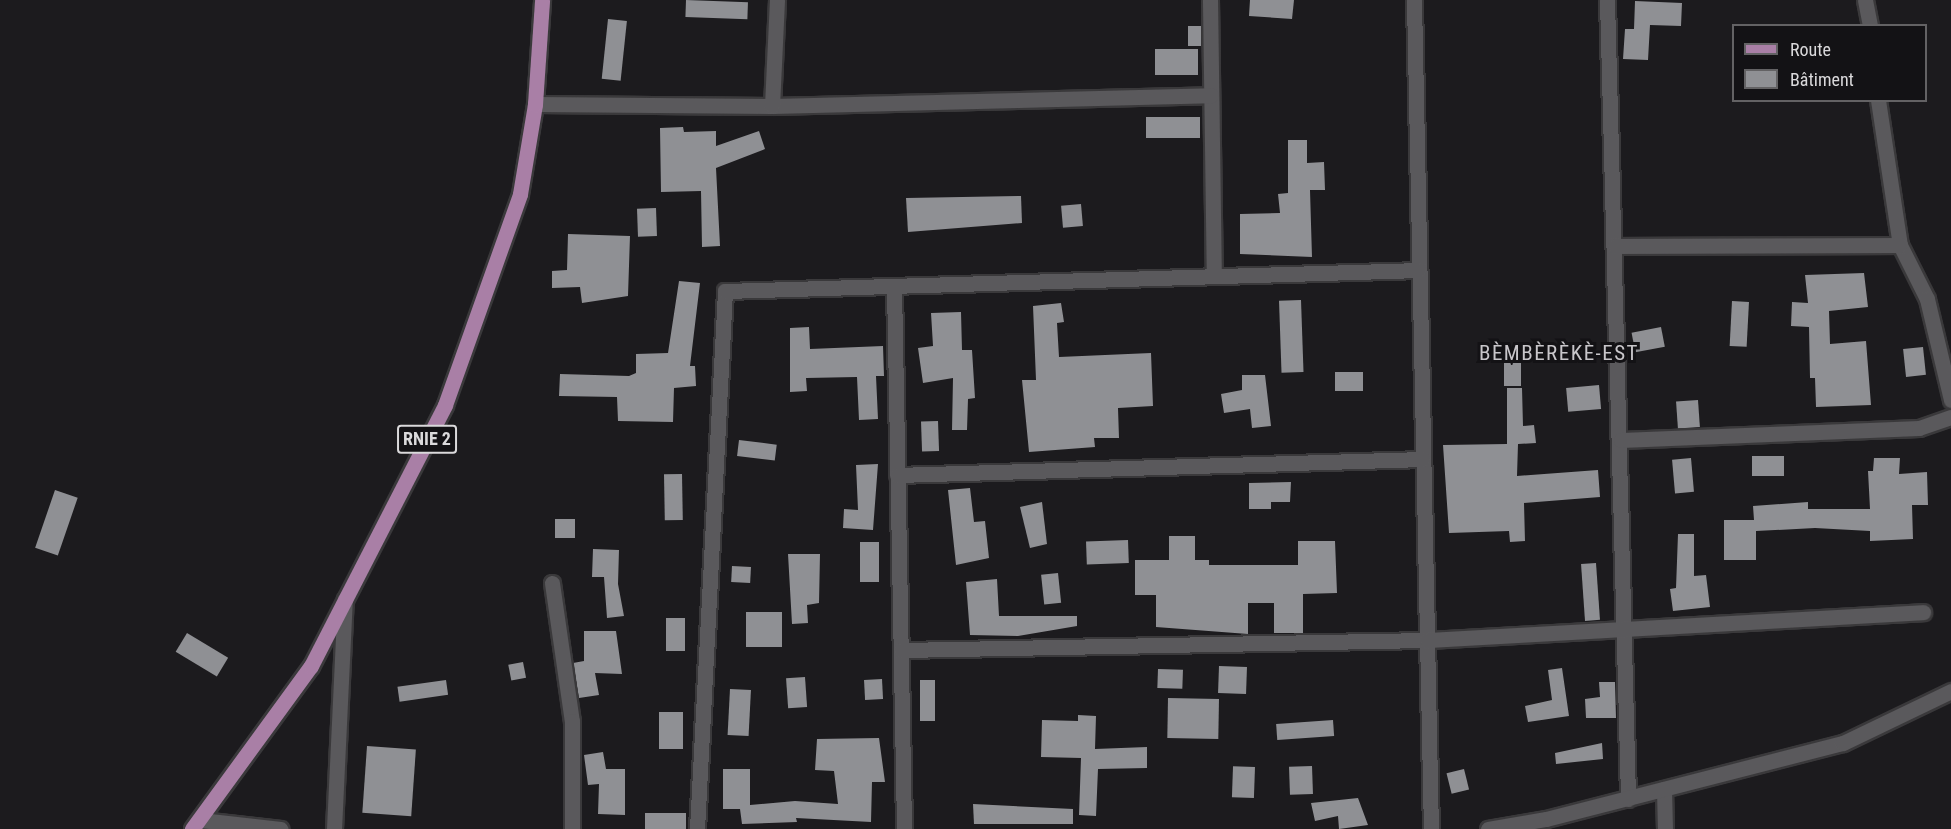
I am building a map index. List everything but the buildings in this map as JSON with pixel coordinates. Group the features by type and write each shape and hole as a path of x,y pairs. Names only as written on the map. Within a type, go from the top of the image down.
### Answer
{"main road":[{"name":"RNIE 2","path":"197,824 311,666 445,405 477,326 520,195 535,104 542,0"}],"street":[{"path":"772,106 777,0"},
{"path":"1210,0 1214,276"},
{"path":"1414,0 1431,829"},
{"path":"1607,0 1621,440 1628,799"},
{"path":"1865,0 1870,24"},
{"path":"535,104 772,106 1211,94"},
{"path":"1878,102 1900,245 1927,299 1951,400"},
{"path":"1615,246 1900,245"},
{"path":"697,829 725,291 1419,270"},
{"path":"894,286 904,829"},
{"path":"1621,440 1919,428 1951,417"},
{"path":"897,475 1424,459"},
{"path":"552,584 572,721 572,829"},
{"path":"334,829 345,599"},
{"path":"901,650 1427,640 1923,612"},
{"path":"1488,829 1628,799 1843,743 1951,691"},
{"path":"1664,789 1665,829"},
{"path":"197,824 280,829"}],"district":[{"name":"BÈMBÈRÈKÈ-EST","path":"1559,353"}]}
